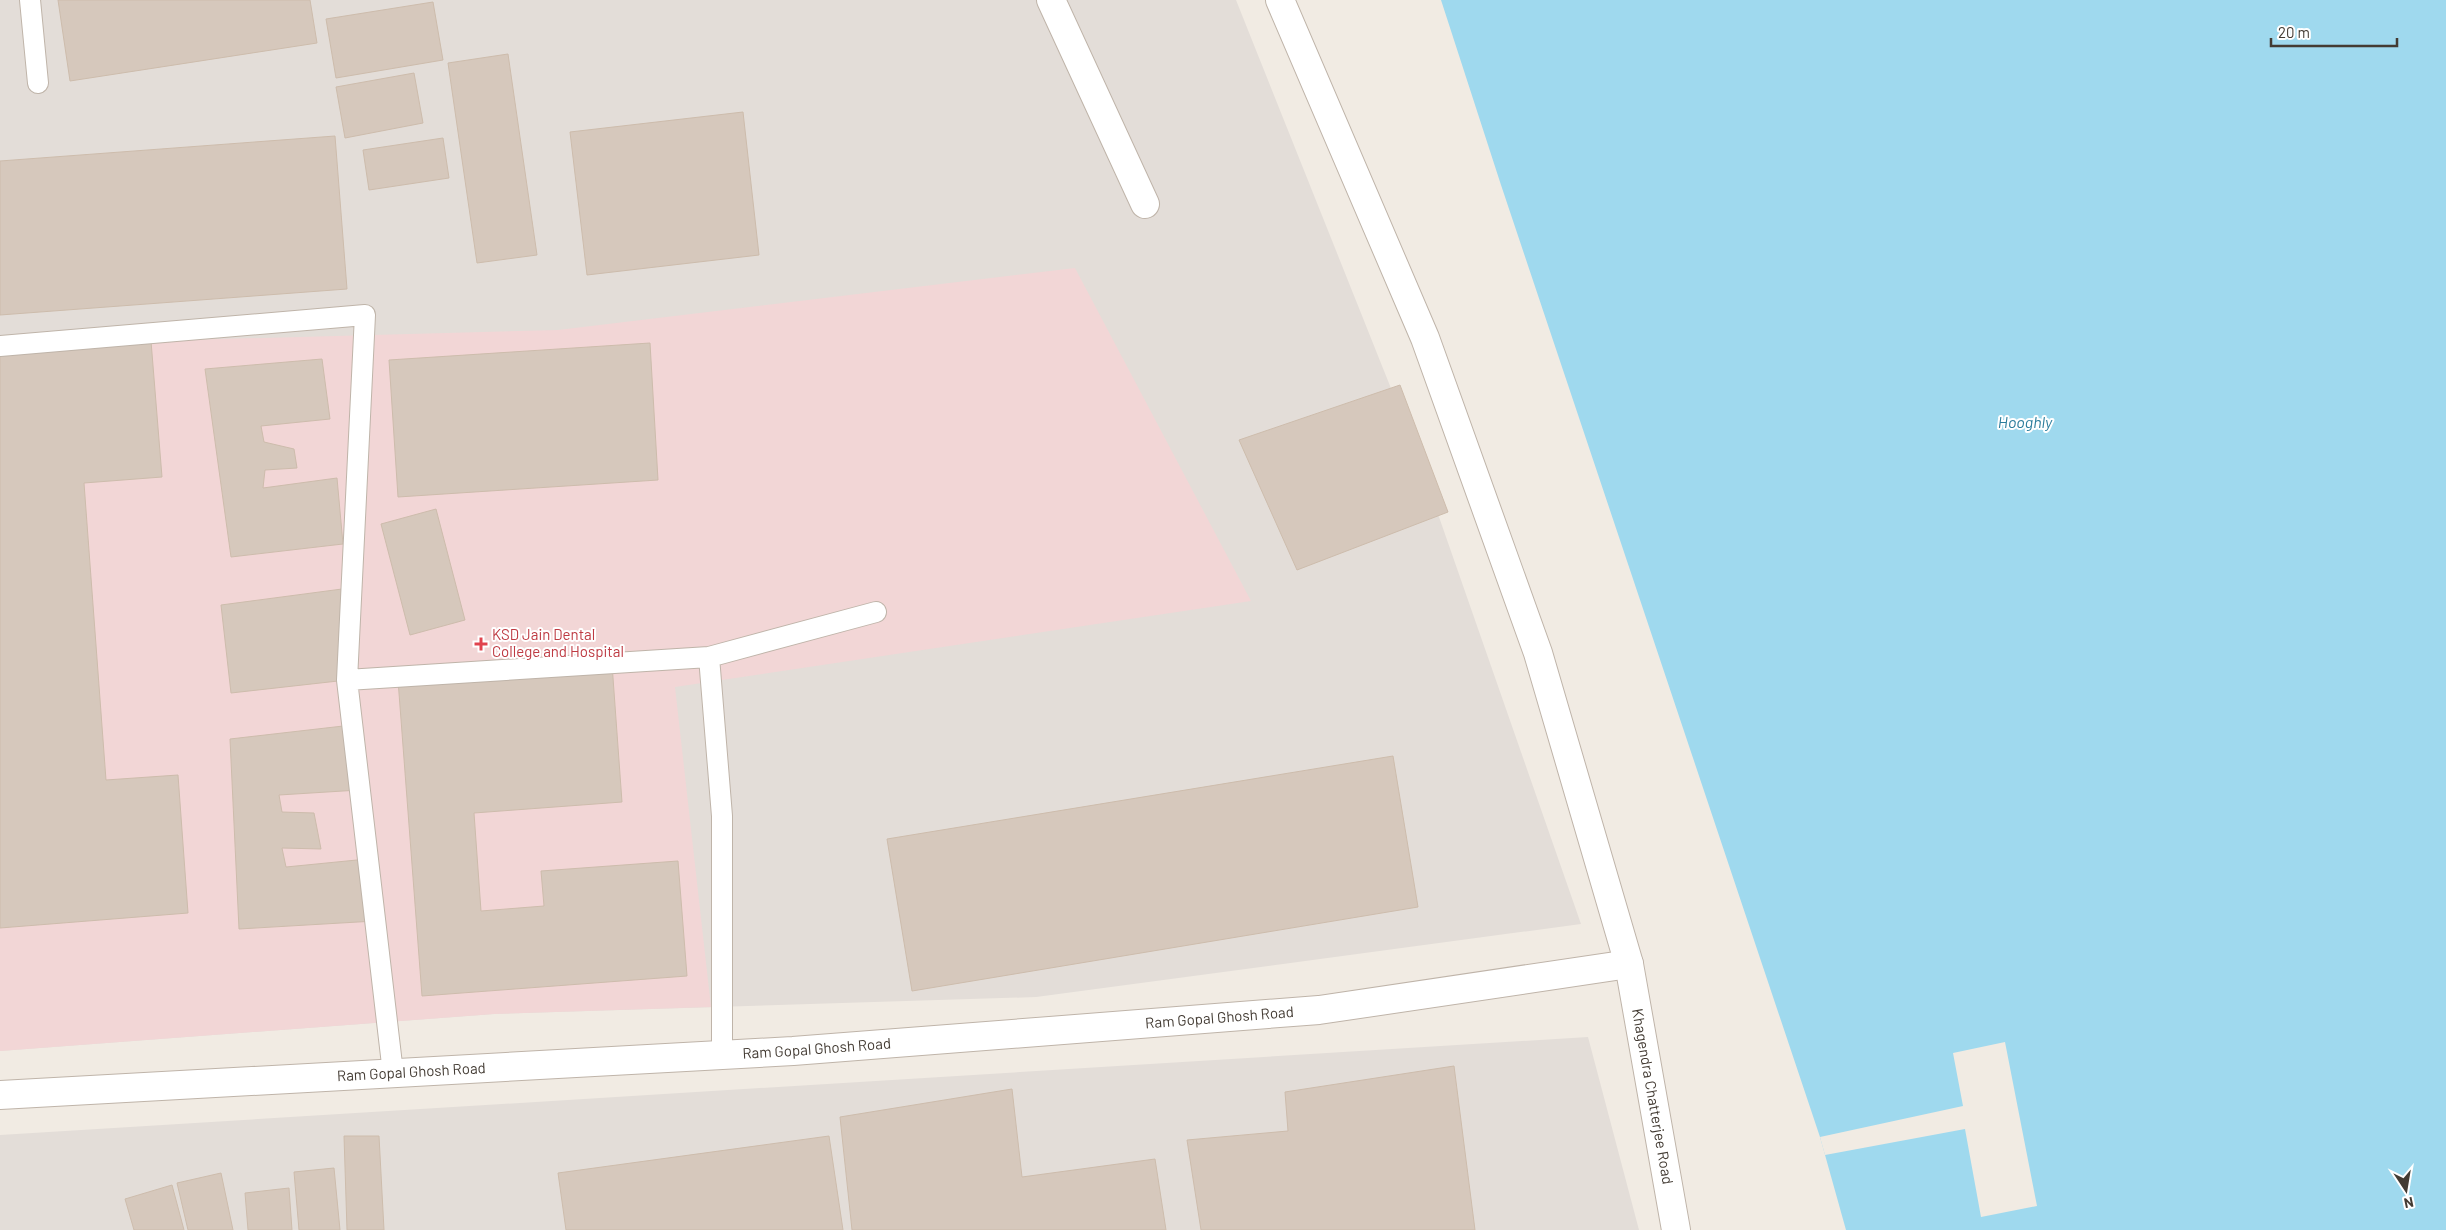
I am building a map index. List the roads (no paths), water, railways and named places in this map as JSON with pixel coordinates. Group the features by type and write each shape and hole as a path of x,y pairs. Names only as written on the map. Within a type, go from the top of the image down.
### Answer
{"street":[{"path":"1051,0 1145,204"},
{"name":"Khagendra Chatterjee Road","path":"1280,0 1425,338 1538,653 1629,964 1676,1230"},
{"name":"Ram Gopal Ghosh Road","path":"0,1095 722,1055 1320,1010 1629,964"}],"lane":[{"path":"30,0 38,83"},
{"path":"0,346 365,315 346,680 393,1073"},
{"path":"346,680 708,657 876,612"},
{"path":"708,657 722,816 722,1055"}],"water":[{"name":"Hooghly","path":"1441,0 2446,0 2446,1230 1846,1230 1820,1137 1501,185"}],"place":[{"name":"KSD Jain Dental College and Hospital","path":"481,644"}]}
